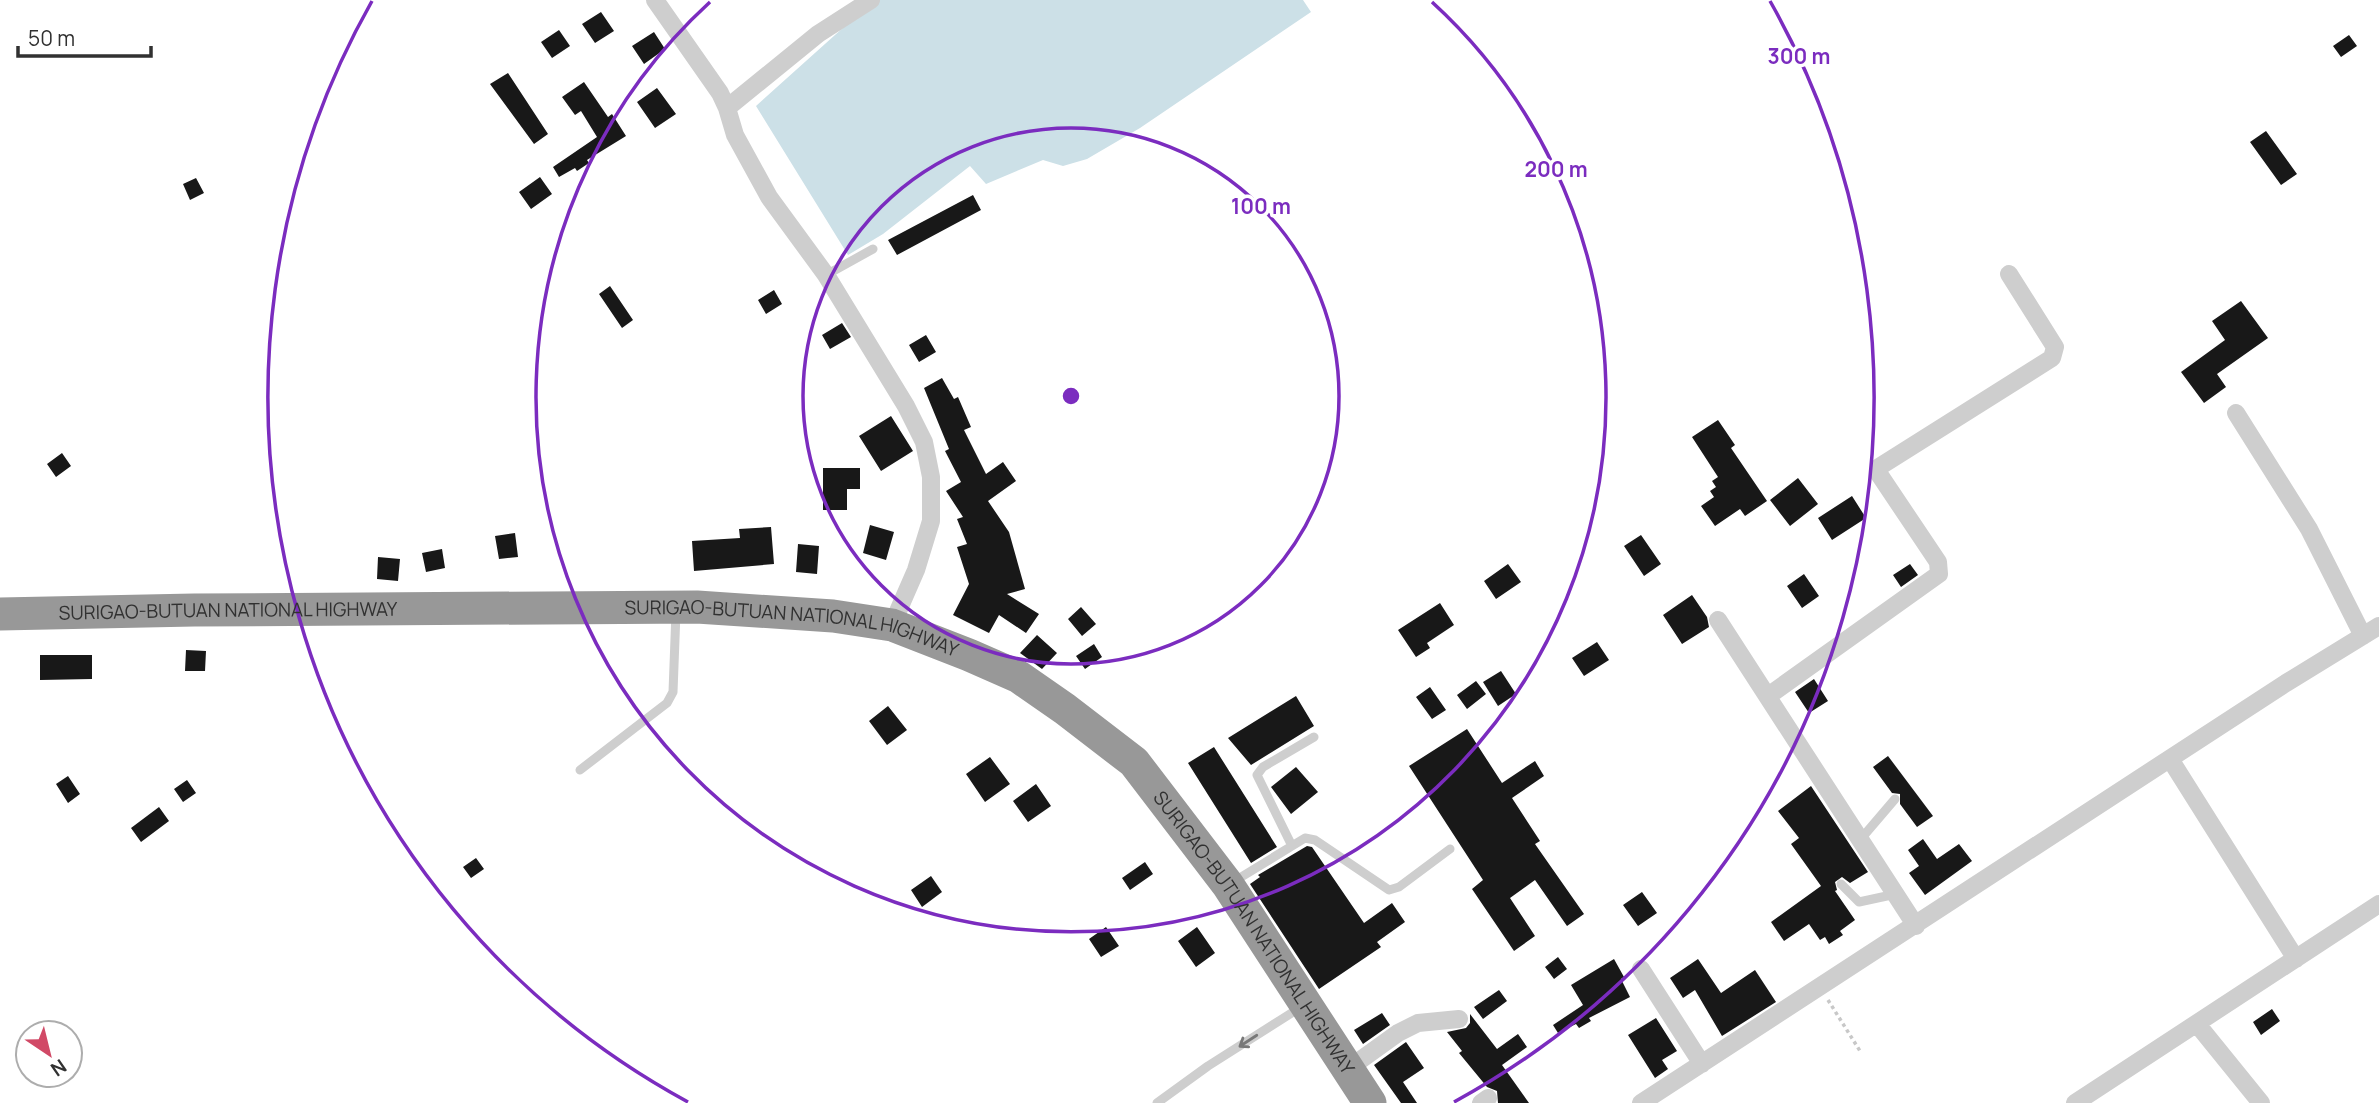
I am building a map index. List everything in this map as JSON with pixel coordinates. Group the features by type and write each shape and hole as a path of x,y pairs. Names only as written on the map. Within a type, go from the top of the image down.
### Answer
{"highway":[{"name":"SURIGAO-BUTUAN NATIONAL HIGHWAY","path":"0,614 676,607 833,616 892,625 1019,677 1134,762 1228,885 1368,1103"}],"street":[{"path":"655,0 720,93 735,135 769,197 826,275 906,406 924,442 931,477 931,521 916,570 892,625"},
{"path":"727,108 818,34 871,0"},
{"path":"1768,696 1939,575 1938,562 1878,474 1879,467 2052,358 2055,347 2009,274"},
{"path":"2236,413 2309,529 2363,636"},
{"path":"1718,620 1916,926"},
{"path":"1641,1103 2379,626"},
{"path":"2170,759 2297,959"},
{"path":"2076,1103 2379,904"},
{"path":"1642,969 1702,1064"},
{"path":"1348,1069 1398,1033 1418,1023 1459,1018"},
{"path":"2197,1024 2261,1103"}],"lane":[{"path":"826,275 873,249"},
{"path":"580,770 667,703 673,692 676,607"},
{"path":"1292,846 1257,775 1263,766 1314,737"},
{"path":"1860,840 1895,799"},
{"path":"1228,885 1305,838 1315,840 1390,890 1399,887 1450,849"},
{"path":"1841,884 1859,902 1865,903 1896,894"},
{"path":"1157,1103 1306,1004"}],"path":[{"path":"1820,988 1860,1051"}],"shaded area":[{"path":"874,0 1303,0 1311,12 1140,128 1087,159 1063,166 1043,160 986,184 970,166 883,234 848,255 756,106"}],"building":[{"path":"601,12 614,31 595,43 582,24"},
{"path":"559,30 570,46 552,58 541,42"},
{"path":"654,32 665,49 644,64 632,46"},
{"path":"2349,35 2357,46 2341,57 2333,46"},
{"path":"508,73 548,134 534,144 490,84"},
{"path":"584,82 608,117 612,114 626,136 587,160 589,163 577,171 575,168 559,177 553,167 597,137 581,111 575,115 562,97"},
{"path":"657,88 676,114 655,128 637,102"},
{"path":"2266,131 2297,174 2281,185 2250,142"},
{"path":"540,177 552,194 531,209 519,192"},
{"path":"196,178 204,193 190,200 183,184"},
{"path":"973,195 981,210 897,255 888,240"},
{"path":"610,286 633,320 622,328 599,294"},
{"path":"774,290 782,304 766,314 758,300"},
{"path":"2241,301 2268,338 2217,374 2226,387 2204,403 2181,372 2225,340 2212,321"},
{"path":"842,323 851,337 830,349 822,335"},
{"path":"926,335 936,352 919,362 909,345"},
{"path":"942,378 954,399 958,397 971,427 964,430 986,474 1003,462 1016,481 988,501 1009,532 1025,589 1007,594 1039,614 1026,633 999,615 989,633 953,615 969,584 957,547 967,544 957,519 963,517 946,491 961,482 945,451 949,449 924,388"},
{"path":"891,416 913,451 881,471 859,436"},
{"path":"1718,420 1735,445 1731,448 1767,501 1745,516 1740,509 1715,526 1701,506 1714,497 1710,491 1716,487 1712,481 1718,477 1692,437"},
{"path":"62,453 71,466 56,477 47,464"},
{"path":"823,468 860,468 860,489 847,489 847,510 823,510"},
{"path":"1798,478 1818,504 1790,526 1770,500"},
{"path":"1852,496 1866,518 1832,540 1818,518"},
{"path":"870,525 894,532 886,560 863,553"},
{"path":"771,527 774,564 694,571 692,541 740,538 739,529"},
{"path":"515,533 518,557 499,559 495,536"},
{"path":"1641,535 1661,564 1644,576 1624,546"},
{"path":"798,544 819,546 817,574 796,572"},
{"path":"442,549 445,568 426,572 422,553"},
{"path":"378,557 400,559 398,581 377,579"},
{"path":"1508,564 1521,582 1496,599 1484,581"},
{"path":"1910,564 1918,575 1901,587 1893,575"},
{"path":"1804,574 1819,596 1802,608 1787,586"},
{"path":"1692,595 1707,617 1709,627 1682,644 1663,615"},
{"path":"1440,603 1454,625 1427,643 1430,648 1416,657 1398,630"},
{"path":"1081,607 1096,624 1082,636 1068,619"},
{"path":"1037,635 1057,653 1042,669 1020,653"},
{"path":"1597,642 1609,660 1584,676 1572,658"},
{"path":"1094,644 1102,657 1085,669 1076,656"},
{"path":"186,650 206,651 205,671 185,671"},
{"path":"40,655 92,655 92,679 40,680"},
{"path":"1501,671 1516,694 1498,706 1483,682"},
{"path":"1814,679 1828,701 1809,713 1795,692"},
{"path":"1476,681 1486,694 1467,709 1457,695"},
{"path":"1430,687 1446,710 1432,719 1416,697"},
{"path":"1296,696 1314,726 1251,765 1228,738"},
{"path":"888,706 907,730 887,745 869,721"},
{"path":"1467,729 1502,783 1535,761 1544,776 1512,798 1540,841 1535,844 1584,914 1567,926 1535,880 1510,898 1535,936 1514,951 1472,889 1483,880 1409,766"},
{"path":"1214,747 1277,847 1251,863 1188,763"},
{"path":"1888,756 1933,816 1917,827 1900,804 1900,794 1892,793 1873,767"},
{"path":"990,757 1010,784 985,802 966,774"},
{"path":"1296,767 1318,792 1291,814 1271,787"},
{"path":"68,776 80,794 68,803 56,784"},
{"path":"187,780 196,793 183,802 174,789"},
{"path":"1036,784 1051,806 1028,822 1013,801"},
{"path":"1811,786 1868,872 1850,883 1842,877 1835,882 1835,891 1855,920 1840,931 1843,935 1829,944 1825,937 1820,940 1809,924 1784,941 1771,922 1821,886 1791,844 1799,838 1778,811"},
{"path":"159,807 169,821 141,842 131,828"},
{"path":"1923,839 1937,859 1959,844 1972,861 1925,895 1909,873 1919,866 1908,850"},
{"path":"1307,846 1312,847 1364,923 1392,903 1405,922 1377,942 1381,947 1319,989 1250,884 1260,877 1258,875"},
{"path":"476,858 484,869 471,878 463,867"},
{"path":"1145,862 1153,874 1130,890 1122,878"},
{"path":"931,876 942,892 922,907 911,890"},
{"path":"1642,892 1657,913 1638,926 1623,905"},
{"path":"1106,927 1119,946 1101,957 1089,939"},
{"path":"1197,927 1215,953 1196,967 1178,941"},
{"path":"1558,957 1567,969 1554,979 1545,967"},
{"path":"1614,959 1624,977 1621,979 1630,997 1589,1018 1591,1021 1579,1028 1576,1024 1558,1033 1553,1025 1583,1005 1571,985"},
{"path":"1698,959 1721,993 1755,970 1776,1002 1722,1036 1695,990 1683,998 1670,978"},
{"path":"1499,990 1507,1001 1483,1019 1474,1007"},
{"path":"2272,1009 2280,1021 2261,1035 2253,1022"},
{"path":"1382,1013 1390,1025 1363,1044 1354,1030"},
{"path":"1470,1014 1497,1049 1518,1034 1527,1047 1502,1065 1529,1103 1498,1103 1497,1091 1487,1087 1459,1053 1462,1051 1447,1032 1466,1028 1470,1023"},
{"path":"1656,1018 1677,1051 1662,1060 1668,1069 1655,1078 1628,1035"},
{"path":"1406,1042 1424,1068 1403,1082 1417,1103 1401,1103 1374,1065"}]}
